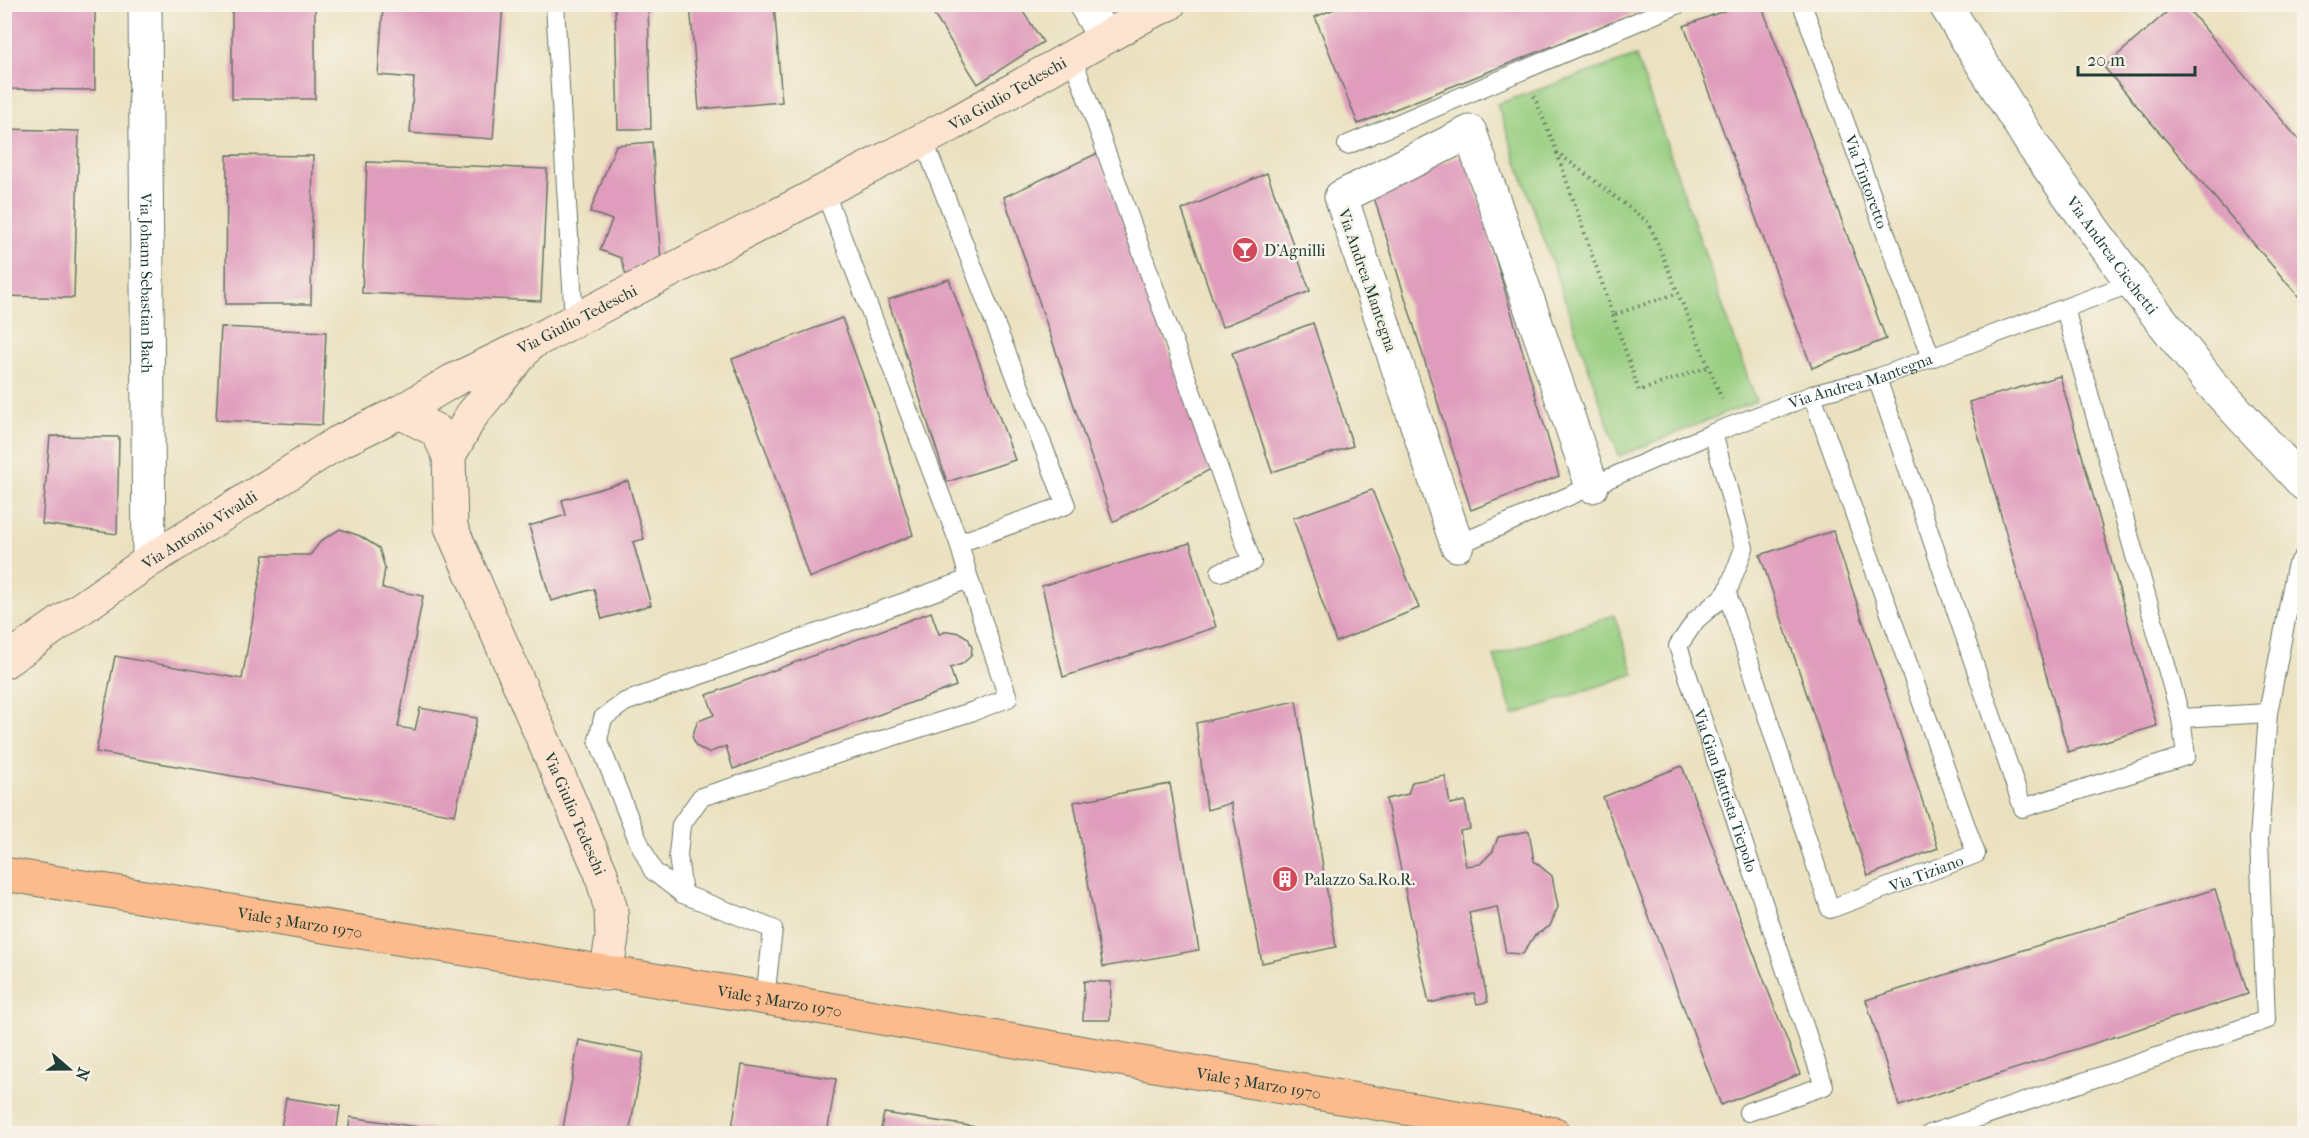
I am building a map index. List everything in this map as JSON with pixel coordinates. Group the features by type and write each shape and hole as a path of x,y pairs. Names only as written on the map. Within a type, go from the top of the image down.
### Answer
{"main road":[{"name":"Viale 3 Marzo 1970","path":"4,874 606,974 765,998 1555,1134"}],"street":[{"name":"Via Johann Sebastian Bach","path":"145,4 149,561"},
{"path":"1085,4 1105,38"},
{"name":"Via Giulio Tedeschi","path":"606,974 612,938 611,910 601,873 451,527 449,456 471,416 531,343 923,139 1147,14 1169,4"},
{"name":"Via Andrea Cicchetti","path":"1946,4 2034,147 2132,283 2210,382 2304,484"},
{"name":"Via Andrea Mantegna","path":"1457,545 1341,197 1470,132 1592,486"},
{"name":"Via Antonio Vivaldi","path":"4,662 149,561 337,443 400,412 452,381 531,343"},
{"path":"400,412 437,431 449,456"}],"lane":[{"path":"555,4 574,320"},
{"path":"1347,145 1679,4"},
{"name":"Via Tintoretto","path":"1802,4 1931,358"},
{"path":"1072,56 1251,562 1220,572"},
{"path":"923,139 1066,505 959,543"},
{"path":"683,894 678,855 681,825 701,797 974,711 1008,698 959,543 824,190"},
{"name":"Via Andrea Mantegna","path":"1457,545 1713,433 1812,394 1877,378 2132,283"},
{"path":"1877,378 2023,808 2186,756 2181,718 2065,309"},
{"name":"Via Tiziano","path":"1727,593 1830,909 1976,854 1812,394"},
{"name":"Via Gian Battista Tiepolo","path":"1713,433 1744,548 1727,593 1696,620 1678,646 1824,1086 1749,1112"},
{"path":"1930,1134 2266,1020 2259,839 2268,713 2296,567 2304,556"},
{"path":"765,998 773,929 683,894 653,871 637,838 598,740 603,718 625,702 969,579"},
{"path":"2181,718 2268,713"}],"path":[{"path":"1524,70 1557,152 1639,391 1708,367"},
{"path":"1557,152 1649,223 1724,403"},
{"path":"1613,315 1678,293"}],"green space":[{"path":"1636,56 1756,401 1619,456 1497,104"},
{"path":"1614,615 1634,674 1513,715 1494,656"}],"building":[{"path":"4,4 95,4 95,90 4,89"},
{"path":"232,4 315,4 315,99 232,99"},
{"path":"439,4 503,4 493,139 410,133 414,78 378,75 383,8 439,12"},
{"path":"615,4 648,4 651,129 618,129"},
{"path":"690,4 774,4 782,102 699,109"},
{"path":"927,4 1018,4 1043,42 978,84"},
{"path":"1347,4 1655,5 1358,124 1315,17"},
{"path":"1742,4 1761,4 1886,339 1812,368 1684,26"},
{"path":"2176,4 2184,4 2304,146 2304,303 2104,67"},
{"path":"4,129 79,131 74,298 4,296"},
{"path":"652,142 661,262 626,275 621,258 600,250 612,220 590,212 616,145"},
{"path":"1098,153 1211,469 1113,522 1004,197"},
{"path":"1465,154 1559,476 1471,510 1372,191"},
{"path":"227,155 313,156 311,304 226,304"},
{"path":"367,162 547,169 541,301 362,293"},
{"name":"D'Agnilli","path":"1267,173 1310,291 1222,327 1182,210"},
{"path":"949,279 1015,460 947,482 888,300"},
{"path":"842,318 877,414 913,535 809,578 732,359"},
{"path":"1313,323 1353,446 1272,472 1232,353"},
{"path":"221,327 326,332 322,425 216,420"},
{"path":"2060,376 2157,726 2068,752 1969,402"},
{"path":"50,436 119,437 117,534 42,524"},
{"path":"628,481 644,539 633,542 651,605 602,619 594,589 551,601 529,526 566,515 562,500"},
{"path":"1372,490 1419,608 1336,642 1293,518"},
{"path":"340,529 360,536 379,548 385,568 382,588 423,596 398,727 415,730 420,708 477,718 455,815 96,752 115,656 242,679 264,555 310,555 322,540"},
{"path":"1833,531 1938,848 1868,876 1760,555"},
{"path":"1190,543 1216,627 1063,677 1042,586"},
{"path":"931,612 939,634 948,631 960,633 968,638 972,647 971,656 962,664 950,668 956,686 733,769 726,746 708,753 696,746 692,736 698,721 714,715 707,695"},
{"name":"Palazzo Sa.Ro.R.","path":"1296,701 1336,947 1262,963 1231,803 1207,810 1196,723"},
{"path":"1682,766 1800,1074 1721,1105 1603,797"},
{"path":"1445,776 1450,804 1465,801 1470,829 1460,831 1466,866 1480,864 1493,851 1498,837 1529,831 1534,861 1552,876 1558,907 1550,926 1534,936 1523,954 1506,953 1497,907 1469,913 1488,1002 1477,1004 1474,993 1429,1003 1386,799 1408,794 1412,782"},
{"path":"1170,784 1199,950 1103,967 1074,802"},
{"path":"2215,889 2248,994 1899,1106 1866,1000"},
{"path":"1084,981 1111,982 1110,1020 1083,1020"},
{"path":"579,1040 644,1053 629,1134 562,1134"},
{"path":"742,1065 836,1079 827,1134 731,1134"},
{"path":"286,1098 340,1106 336,1134 280,1134"},
{"path":"884,1113 1009,1132 1009,1134 880,1134"},
{"path":"350,1117 452,1132 452,1134 348,1134"}],"place":[{"name":"D'Agnilli","path":"1245,250"},
{"name":"Palazzo Sa.Ro.R.","path":"1285,879"}]}
